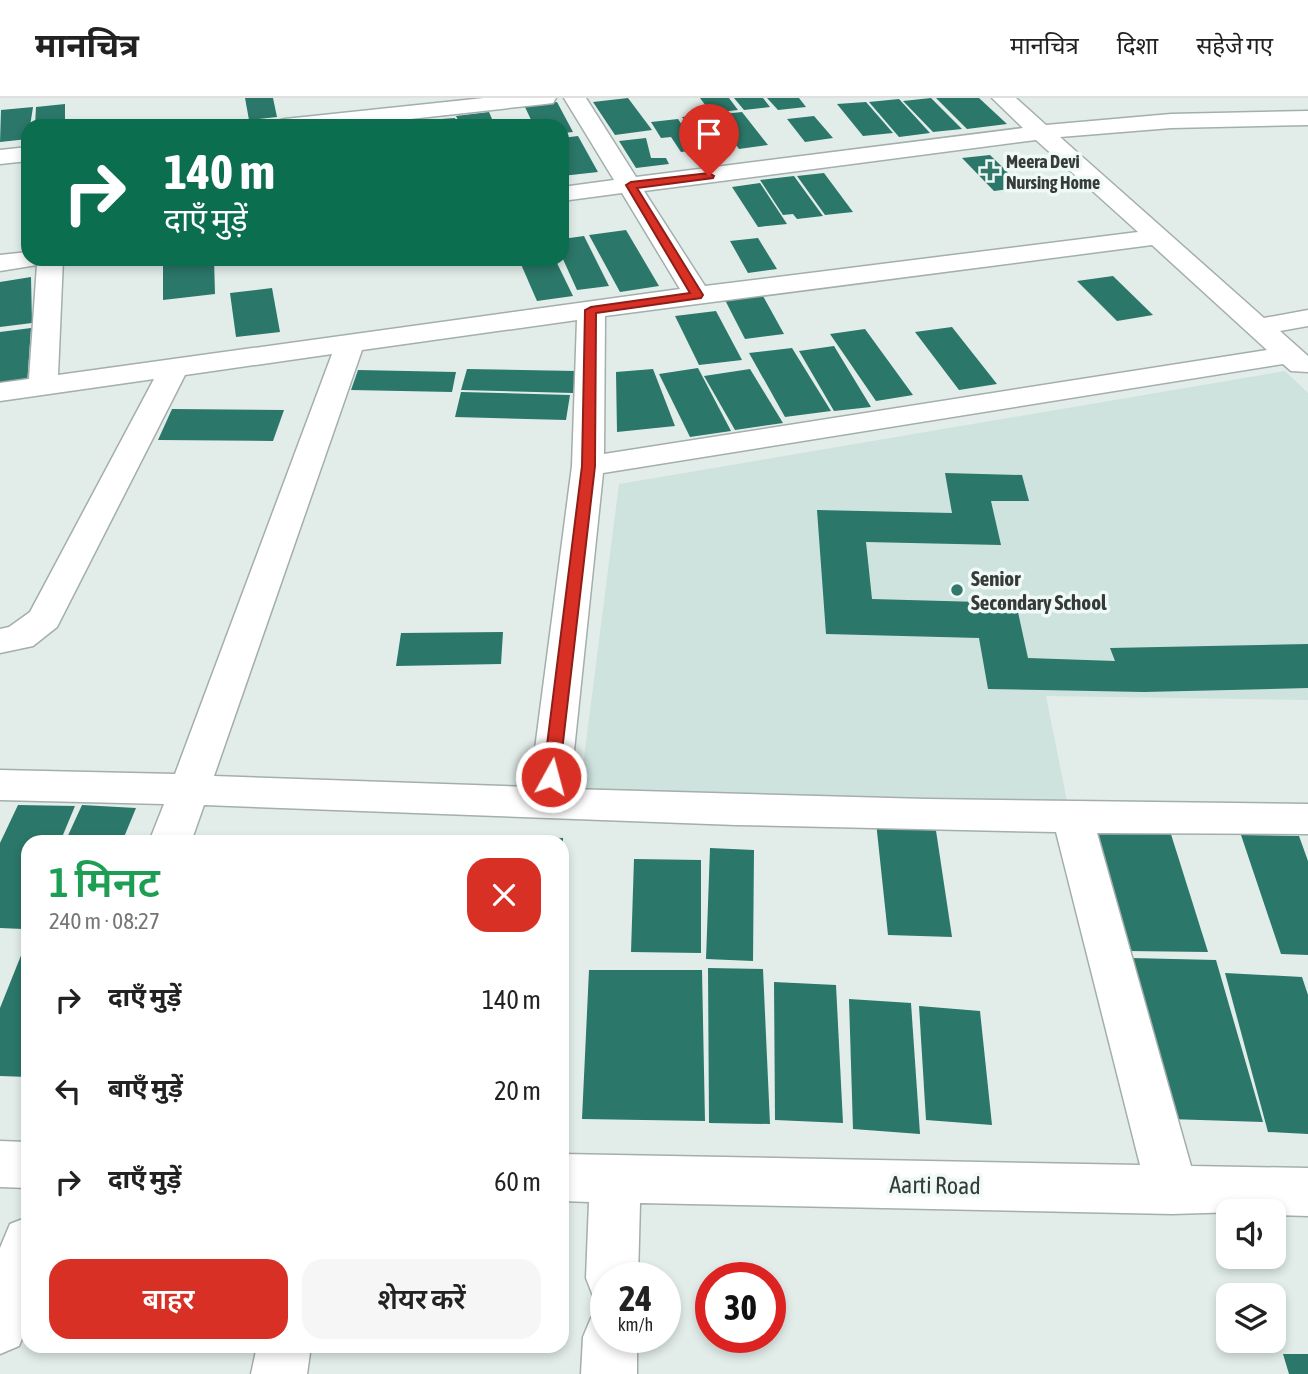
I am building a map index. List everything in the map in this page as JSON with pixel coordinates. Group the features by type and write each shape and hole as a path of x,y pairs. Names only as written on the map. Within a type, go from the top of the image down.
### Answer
{"street":[{"path":"320,119 379,107 545,98"},
{"path":"575,98 697,295"},
{"path":"1003,98 1299,363"},
{"path":"1149,98 1171,121"},
{"path":"569,193 1083,127 1171,121 1308,118"},
{"path":"0,157 21,155"},
{"path":"0,392 697,295 1157,237"},
{"path":"0,263 21,260"},
{"path":"43,387 50,266"},
{"path":"548,803 588,466 591,310"},
{"path":"1258,327 1308,318"},
{"path":"173,835 350,344"},
{"path":"588,466 1299,363"},
{"path":"0,641 20,637 44,619 174,368"},
{"path":"0,785 190,788 548,803 1073,819 1308,820"},
{"path":"1073,819 1172,1190"},
{"path":"0,1164 21,1165"},
{"name":"Aarti Road","path":"569,1178 1308,1192"},
{"path":"612,1262 615,1179"},
{"path":"0,1326 21,1263"},
{"path":"279,1374 283,1353"},
{"path":"608,1374 609,1353"}],"shaded area":[{"name":"Senior Secondary School","path":"1285,371 1308,393 1308,700 1046,696 1068,806 580,789 619,484"}],"building":[{"path":"245,98 273,98 277,117 249,119"},
{"path":"628,98 652,130 615,135 593,102"},
{"path":"700,98 729,98 738,110 711,113"},
{"path":"734,98 763,98 770,107 744,110"},
{"path":"767,98 799,98 806,107 778,110"},
{"path":"931,98 962,129 933,132 903,101"},
{"path":"936,98 979,98 1007,124 967,129"},
{"path":"899,99 930,133 899,137 869,102"},
{"path":"557,102 566,119 531,119 524,105"},
{"path":"866,102 893,133 863,136 837,104"},
{"path":"65,104 65,119 35,119 36,107"},
{"path":"33,107 31,119 21,119 21,140 0,142 1,110"},
{"path":"489,112 492,119 458,119 456,116"},
{"path":"742,112 768,145 739,149 713,115"},
{"path":"709,114 733,145 705,148 682,117"},
{"path":"814,116 833,138 805,142 787,119"},
{"path":"678,119 699,150 681,152 671,137 661,138 651,122"},
{"path":"578,136 598,172 569,175 569,137"},
{"path":"646,138 651,158 666,158 669,164 636,168 619,141"},
{"path":"990,155 1023,187 994,191 962,158"},
{"path":"824,173 853,212 825,215 797,176"},
{"path":"794,176 823,216 797,219 793,214 783,215 760,180"},
{"path":"760,183 787,224 758,227 732,187"},
{"path":"626,230 659,286 620,292 589,235"},
{"path":"584,236 609,286 577,290 566,266 569,266 569,238"},
{"path":"758,238 777,269 748,273 730,241"},
{"path":"163,266 214,266 215,294 163,300"},
{"path":"522,266 558,266 573,296 537,301"},
{"path":"1113,276 1153,315 1117,321 1077,281"},
{"path":"31,277 32,323 0,327 0,282"},
{"path":"272,288 280,332 236,337 230,293"},
{"path":"763,296 784,334 745,339 725,300"},
{"path":"716,311 742,360 699,365 675,316"},
{"path":"952,327 997,384 959,390 915,332"},
{"path":"31,328 27,384 0,387 0,332"},
{"path":"865,329 913,395 876,401 830,334"},
{"path":"834,346 871,407 834,411 799,351"},
{"path":"792,348 831,411 785,417 749,353"},
{"path":"698,368 731,431 690,437 659,374"},
{"path":"467,369 576,371 573,393 461,390"},
{"path":"653,369 675,426 617,432 616,372"},
{"path":"750,369 783,423 735,430 704,376"},
{"path":"358,370 456,372 452,392 351,390"},
{"path":"461,392 570,395 566,420 455,417"},
{"path":"172,409 284,410 273,441 158,440"},
{"path":"945,473 1022,475 1029,501 991,501 1001,545 866,542 872,599 1016,603 1028,658 1115,661 1110,648 1308,644 1308,688 1144,692 988,689 979,638 826,634 817,510 952,513"},
{"path":"503,632 501,664 396,666 401,633"},
{"path":"18,805 75,806 63,835 21,835 21,929 0,928 0,843"},
{"path":"82,805 136,808 125,835 68,835"},
{"path":"876,822 935,824 952,937 888,935"},
{"path":"1095,830 1170,831 1208,952 1127,951"},
{"path":"1241,835 1299,836 1308,861 1308,955 1281,954"},
{"path":"710,848 754,850 753,961 706,959"},
{"path":"634,859 701,860 701,953 631,952"},
{"path":"21,956 21,1077 0,1076 0,1008"},
{"path":"1131,958 1216,960 1263,1122 1169,1119"},
{"path":"708,968 763,969 770,1124 709,1123"},
{"path":"589,970 702,970 705,1121 582,1119"},
{"path":"1225,973 1302,977 1308,995 1308,1134 1268,1132"},
{"path":"774,982 836,985 843,1123 775,1120"},
{"path":"849,999 911,1003 920,1134 853,1129"},
{"path":"919,1006 980,1011 992,1125 926,1120"},
{"path":"1283,1354 1308,1354 1308,1374 1289,1374"}],"place":[{"name":"Meera Devi Nursing Home","path":"990,171"},
{"name":"Senior Secondary School","path":"957,590"}],"route":[{"path":"551,777 588,466 591,310 697,295 631,185 709,176"}]}
